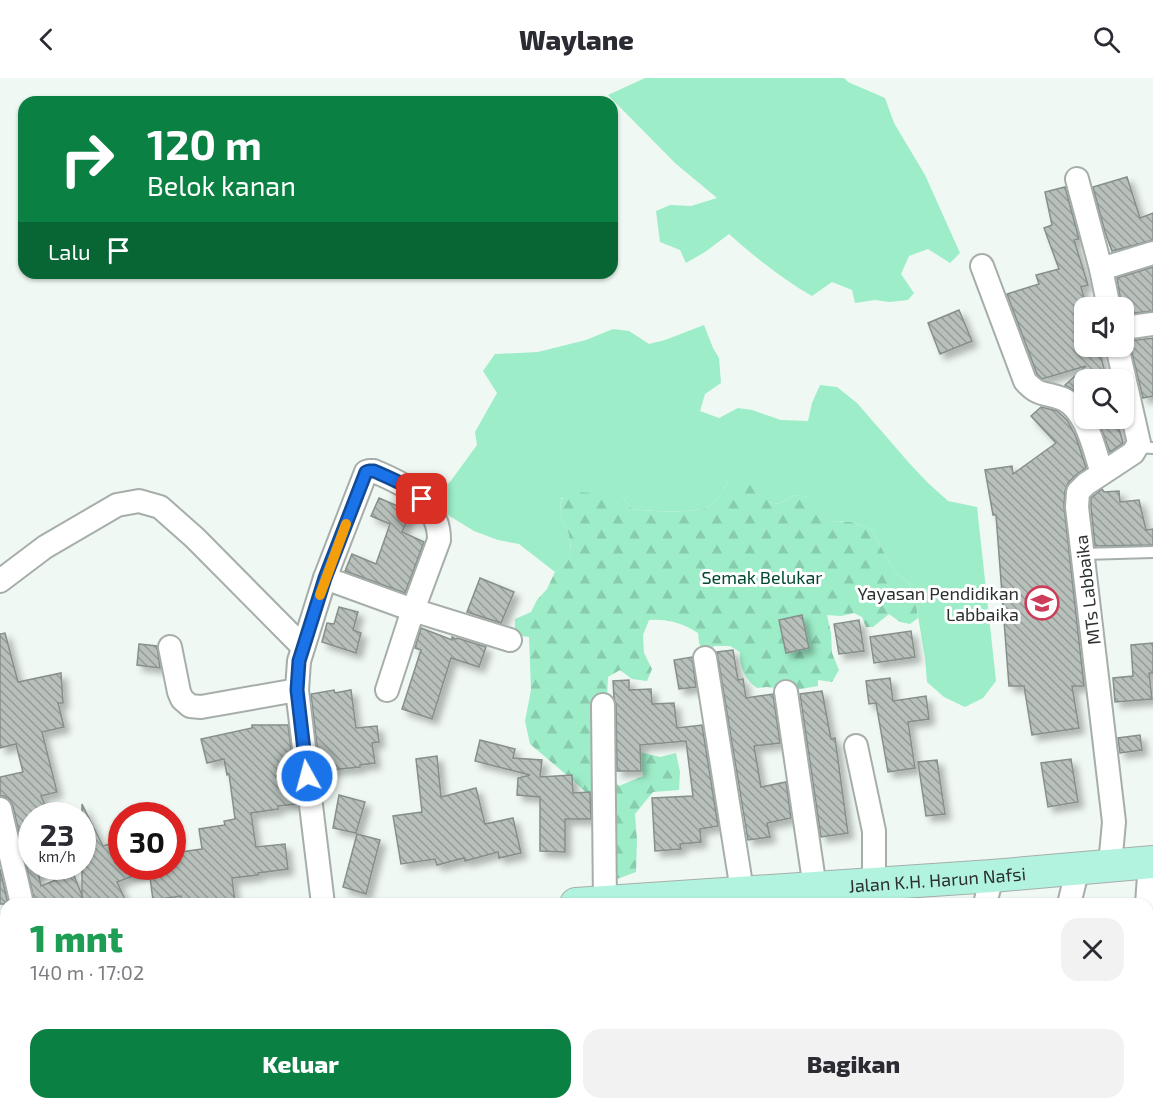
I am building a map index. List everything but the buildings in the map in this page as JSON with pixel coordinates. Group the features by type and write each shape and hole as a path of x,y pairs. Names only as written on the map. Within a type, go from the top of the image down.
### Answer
{"main road":[{"name":"Jalan K.H. Harun Nafsi","path":"742,898 815,888 874,894 989,890 1078,868 1151,862"}],"street":[{"path":"1077,179 1107,297"},
{"path":"1101,269 1153,253"},
{"path":"982,266 1025,381 1040,393 1064,400 1084,419 1102,473"},
{"path":"1134,327 1153,324"},
{"name":"MTs Labbaika","path":"1110,865 1114,822 1077,507 1078,492 1086,484 1145,447 1139,439 1120,357"},
{"path":"322,898 297,690 299,661 325,578 366,472 369,471 374,471 413,490 436,518 439,528 439,540 387,690"},
{"path":"0,580 45,547 117,505 139,501 160,507 195,538 303,647"},
{"path":"325,578 413,610 510,640"},
{"path":"170,647 179,692 182,699 190,706 201,707 297,690"},
{"path":"705,658 740,878 735,898"},
{"path":"786,692 815,888"},
{"path":"599,898 603,705"},
{"path":"856,746 873,831 874,894"},
{"path":"0,809 21,898"},
{"path":"1148,898 1151,862"},
{"path":"1070,898 1078,868"}],"lane":[{"path":"1083,554 1153,552"}],"green space":[{"path":"645,78 844,78 848,82 885,98 894,123 925,175 960,253 950,263 928,249 909,256 901,274 914,293 908,300 889,302 875,300 855,303 852,290 832,282 812,296 769,267 729,234 686,263 680,250 660,242 656,211 670,205 691,206 717,198 675,163 618,105 618,96 608,95"},
{"path":"704,325 719,358 721,383 705,394 700,411 719,418 738,408 752,410 781,420 808,421 812,403 820,385 837,387 857,403 910,464 948,501 977,507 996,681 983,698 965,707 944,697 927,682 916,604 909,583 895,572 871,529 851,522 831,521 808,497 795,495 779,504 769,502 728,482 715,502 688,511 632,509 621,495 561,498 560,514 568,531 571,549 567,562 555,572 519,544 498,540 474,531 443,512 429,500 450,482 477,445 475,432 497,393 483,371 495,354 538,352 586,340 613,329 629,331 649,344"},
{"name":"Semak Belukar","path":"753,476 767,486 769,502 779,504 795,495 809,497 831,521 851,522 871,529 895,572 909,583 918,618 910,624 900,622 889,614 873,627 866,627 862,617 854,613 841,616 827,615 832,653 839,670 832,682 818,680 818,686 795,690 757,688 744,672 740,652 730,646 714,646 707,653 709,679 698,633 675,622 649,620 643,635 644,653 652,669 647,681 632,679 620,670 608,677 611,776 619,786 643,776 640,752 660,757 676,753 680,772 679,790 653,792 635,814 636,872 617,879 604,872 596,802 530,744 525,721 531,690 529,637 515,635 515,619 531,612 537,600 547,589 555,572 567,562 571,548 568,531 560,514 561,499 578,492 621,495 632,509 688,511 715,502 728,482"}],"slow traffic":[{"path":"320,595 346,524"}],"place":[{"name":"Yayasan Pendidikan Labbaika","path":"1042,603"}],"route":[{"path":"307,776 297,690 299,661 325,578 366,472 374,471 403,484 422,499"}]}
